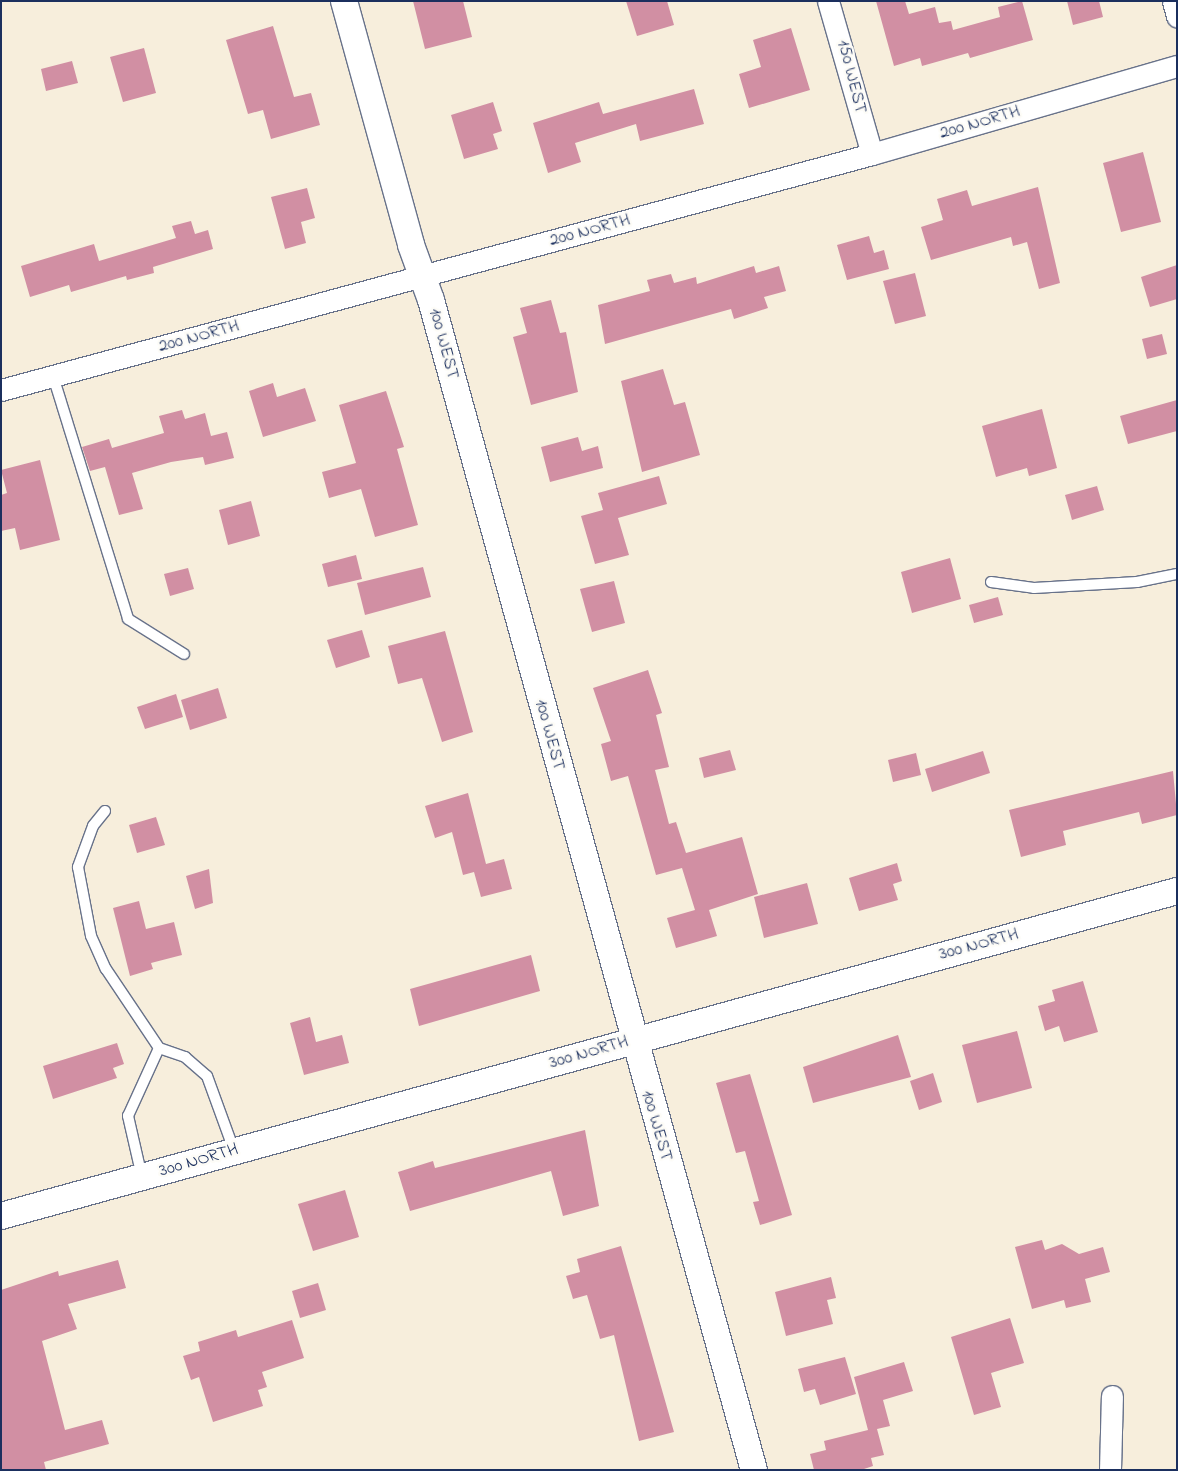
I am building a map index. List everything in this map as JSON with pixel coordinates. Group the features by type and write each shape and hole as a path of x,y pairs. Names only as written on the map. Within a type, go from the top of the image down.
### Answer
{"street":[{"name":"100 WEST","path":"344,1 423,277 632,1041 754,1470"},
{"name":"150 WEST","path":"828,1 872,154"},
{"path":"1172,1 1177,16"},
{"name":"200 NORTH","path":"1,390 872,154 1177,66"},
{"name":"300 NORTH","path":"1,1216 1177,891"},
{"path":"1110,1470 1112,1396"}],"lane":[{"path":"53,376 128,619 184,654"},
{"path":"991,582 1044,587 1137,582 1177,574"},
{"path":"105,812 93,826 78,866 85,910 106,969 159,1048 185,1057 207,1076 235,1151"},
{"path":"142,1177 128,1116 159,1048"}],"building":[{"path":"413,1 463,1 472,37 425,49"},
{"path":"626,1 667,1 674,25 637,36"},
{"path":"876,1 905,1 909,14 935,7 939,23 951,21 953,30 1000,17 998,7 1022,1 1033,40 970,58 968,53 922,66 920,58 894,66"},
{"path":"1067,1 1099,1 1103,17 1073,25"},
{"path":"273,26 294,97 311,93 320,125 271,139 263,110 248,114 226,40"},
{"path":"791,28 810,90 749,108 739,74 761,67 753,40"},
{"path":"144,48 156,93 123,102 110,57"},
{"path":"72,61 78,83 46,91 41,69"},
{"path":"694,89 704,124 640,141 636,124 575,143 581,162 548,173 533,123 599,102 603,114"},
{"path":"493,102 502,131 493,134 498,149 464,159 451,115"},
{"path":"1143,152 1161,222 1121,232 1103,163"},
{"path":"1038,187 1060,283 1039,289 1027,242 1013,246 1011,237 931,260 921,227 943,220 937,199 967,190 972,206"},
{"path":"307,188 315,218 301,222 306,243 285,249 271,197"},
{"path":"191,221 195,234 208,230 213,249 153,267 154,273 127,280 126,276 71,292 69,285 30,297 21,266 94,244 99,261 176,238 172,226"},
{"path":"869,236 874,253 884,250 889,269 847,280 837,245"},
{"path":"1177,265 1177,299 1150,307 1141,277"},
{"path":"754,266 756,273 779,266 786,291 764,297 768,308 734,319 731,309 605,344 598,305 650,291 647,280 671,274 674,283 696,277 697,284"},
{"path":"915,273 926,316 895,324 883,281"},
{"path":"551,300 560,333 566,332 578,392 531,405 513,337 527,333 520,308"},
{"path":"1162,334 1167,354 1147,359 1142,339"},
{"path":"663,369 674,405 685,402 700,455 642,472 621,381"},
{"path":"273,383 277,397 305,388 316,421 263,437 249,391"},
{"path":"386,391 404,447 397,449 418,525 375,537 361,489 329,498 322,472 356,463 339,405"},
{"path":"1177,400 1177,431 1128,444 1120,416"},
{"path":"1042,409 1057,468 1029,476 1027,468 996,477 982,426"},
{"path":"182,410 185,419 205,413 211,436 227,432 234,458 205,465 203,457 171,462 132,473 143,509 119,515 105,467 90,471 82,447 109,439 112,448 164,433 159,416"},
{"path":"578,437 582,451 598,446 603,468 550,482 541,447"},
{"path":"40,460 60,540 20,550 15,528 1,531 1,495 7,493 1,470"},
{"path":"659,476 667,504 618,518 629,555 595,564 581,516 603,510 598,493"},
{"path":"1097,486 1104,510 1072,520 1065,495"},
{"path":"251,501 260,536 228,545 219,510"},
{"path":"356,555 362,579 328,587 322,564"},
{"path":"950,558 961,599 912,613 901,572"},
{"path":"423,567 431,597 365,615 357,583"},
{"path":"188,568 194,589 170,596 164,574"},
{"path":"614,581 625,623 592,632 580,589"},
{"path":"998,597 1003,615 974,623 969,605"},
{"path":"362,630 370,657 336,668 327,640"},
{"path":"445,631 473,732 442,742 422,678 398,684 388,646"},
{"path":"648,670 662,713 656,715 669,767 655,770 669,824 676,822 686,853 742,837 758,894 709,910 717,936 676,948 667,918 695,910 682,868 656,875 628,776 611,781 601,744 611,741 593,688"},
{"path":"218,688 227,718 190,730 181,700"},
{"path":"176,694 183,717 145,729 137,707"},
{"path":"730,750 736,770 704,778 699,758"},
{"path":"983,751 990,773 932,792 925,769"},
{"path":"916,753 921,775 893,782 888,760"},
{"path":"1173,771 1177,815 1142,824 1139,812 1063,831 1066,845 1021,857 1009,810"},
{"path":"468,793 486,864 504,859 512,889 481,897 474,872 463,875 452,832 435,838 425,806"},
{"path":"156,817 165,845 137,853 129,825"},
{"path":"897,863 902,881 893,884 898,900 859,911 849,878"},
{"path":"209,869 213,903 195,909 186,876"},
{"path":"807,883 818,924 764,938 754,897"},
{"path":"139,901 146,929 174,922 182,955 151,963 153,969 130,976 113,908"},
{"path":"531,955 540,991 419,1026 410,989"},
{"path":"1083,981 1098,1032 1064,1042 1059,1026 1045,1031 1038,1006 1055,1001 1052,990"},
{"path":"310,1017 316,1042 342,1035 349,1063 304,1075 290,1023"},
{"path":"1017,1031 1032,1088 977,1103 962,1045"},
{"path":"898,1035 911,1077 813,1103 803,1067"},
{"path":"117,1043 124,1064 113,1068 117,1078 53,1099 43,1066"},
{"path":"933,1073 942,1102 919,1110 910,1081"},
{"path":"750,1074 792,1215 760,1225 753,1202 759,1201 745,1151 736,1153 716,1083"},
{"path":"585,1130 599,1206 563,1216 551,1171 410,1211 398,1172 433,1161 435,1168"},
{"path":"345,1190 359,1237 313,1251 298,1204"},
{"path":"1042,1240 1045,1250 1062,1244 1079,1254 1103,1247 1110,1272 1085,1279 1091,1302 1066,1308 1064,1300 1032,1309 1015,1247"},
{"path":"621,1246 674,1432 639,1441 614,1335 600,1339 587,1295 573,1299 566,1276 580,1272 577,1259"},
{"path":"118,1260 126,1288 68,1304 77,1329 42,1341 65,1430 102,1420 109,1444 44,1462 46,1470 1,1470 1,1290 58,1271 59,1276"},
{"path":"831,1277 836,1298 827,1300 833,1324 786,1336 775,1292"},
{"path":"318,1283 326,1310 300,1318 292,1291"},
{"path":"1010,1318 1024,1363 991,1373 1001,1407 974,1415 951,1337"},
{"path":"292,1320 304,1358 262,1372 267,1387 258,1390 263,1406 213,1422 199,1377 191,1380 183,1356 200,1351 198,1342 236,1330 238,1337"},
{"path":"845,1357 856,1394 820,1405 815,1389 804,1392 798,1369"},
{"path":"904,1362 913,1391 883,1400 890,1426 877,1429 884,1455 871,1458 873,1466 861,1470 814,1470 810,1454 826,1450 824,1441 868,1430 854,1377"}]}
